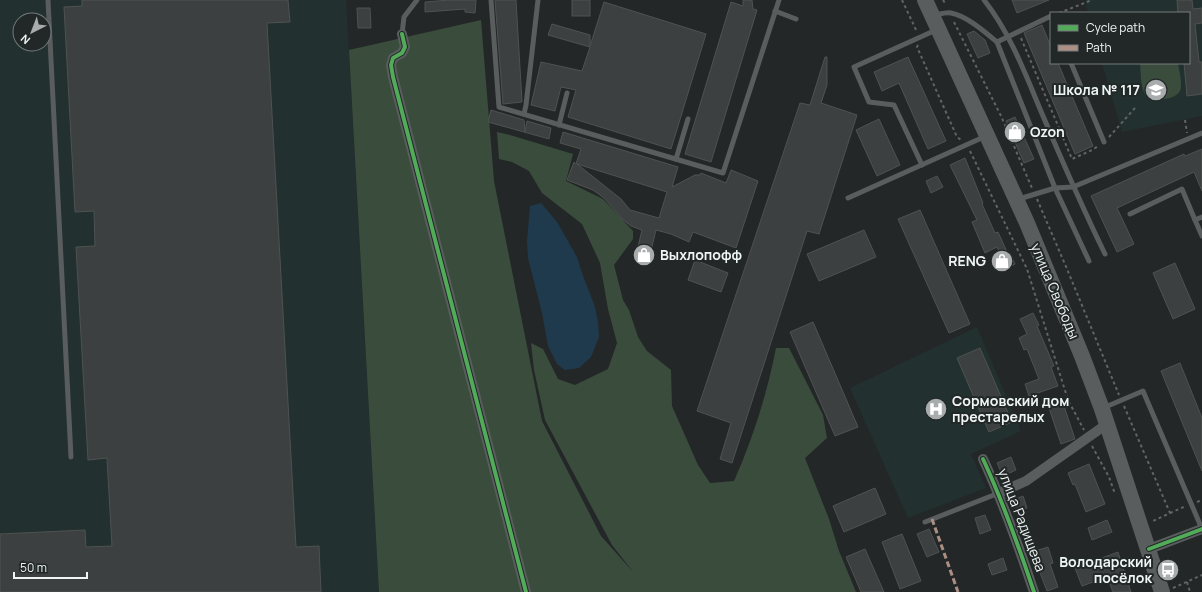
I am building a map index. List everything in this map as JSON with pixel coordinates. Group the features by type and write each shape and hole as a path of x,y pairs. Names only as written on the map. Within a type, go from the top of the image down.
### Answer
{"main road":[{"name":"улица Свободы","path":"931,10 1016,200 1082,356 1102,409 1141,527 1167,591"}],"street":[{"path":"402,34 405,47 402,53 393,58 391,65 393,77 526,592"},
{"path":"999,493 1026,481 1107,424"},
{"name":"улица Радищева","path":"983,458 999,493 1034,592"},
{"path":"1149,549 1202,529"}],"lane":[{"path":"48,0 71,457"},
{"path":"402,34 404,17 418,0"},
{"path":"491,0 499,107 723,173 779,0"},
{"path":"524,114 538,0"},
{"path":"984,0 995,13 1009,37 1073,187 1105,254"},
{"path":"922,165 894,105 869,102 854,67 919,38 931,10 950,12 983,30 997,42 1055,188 1089,261"},
{"path":"775,11 796,19"},
{"path":"997,42 1050,16"},
{"path":"1071,64 1104,142"},
{"path":"558,125 567,93"},
{"path":"676,159 688,119"},
{"path":"1016,200 1055,188 1073,187 1202,133"},
{"path":"848,198 987,135"},
{"path":"1130,214 1182,189 1202,236"},
{"path":"1195,220 1202,217"},
{"path":"1102,409 1142,391 1202,529"},
{"path":"925,522 999,493"}],"path":[{"path":"902,0 919,38 917,47 957,137 967,145 1027,269 1068,400 1108,477 1117,499"},
{"path":"944,0 1000,116 1035,194 1121,401 1170,513 1141,527"},
{"path":"1062,12 1092,0"},
{"path":"1018,32 1072,158 1092,150 1104,142 1135,108"},
{"path":"1185,120 1188,138"},
{"path":"1167,591 1202,575"},
{"path":"1187,582 1190,592"}],"shaded area":[{"path":"0,0 346,0 379,592 0,592"},
{"name":"Школа № 117","path":"1085,0 1202,0 1202,116 1122,132 1102,64 1190,64 1190,12 1088,12"},
{"name":"Сормовский дом престарелых","path":"977,327 1021,431 971,454 986,488 908,518 850,388"}],"green space":[{"path":"481,20 494,181 542,421 601,536 634,573 612,545 545,420 534,370 531,343 543,349 558,379 575,385 608,369 617,343 608,309 600,263 582,224 542,193 529,171 512,162 499,159 497,132 573,154 566,181 603,199 633,231 633,239 614,265 623,300 629,310 638,337 647,351 671,370 672,406 698,465 710,483 734,481 759,416 776,348 789,348 823,415 827,438 805,458 829,519 839,551 856,592 379,592 349,50"},
{"path":"1140,64 1178,64 1181,88 1178,94 1174,97 1152,99 1145,94 1141,79"}],"water":[{"path":"541,203 557,222 577,257 595,307 599,337 591,357 579,368 565,370 557,364 548,346 542,313 528,258 527,241 530,206"}],"building":[{"path":"82,0 288,0 290,22 267,23 296,547 319,546 321,592 0,592 0,534 85,530 86,547 112,546 107,458 88,460 76,247 95,246 94,211 75,212 64,7 82,6"},
{"path":"476,0 475,13 465,12 465,9 425,12 425,2"},
{"path":"495,0 516,0 522,102 503,104"},
{"path":"572,0 590,0 590,16 572,16"},
{"path":"743,0 752,0 753,9 757,10 711,162 685,154 731,2 743,6"},
{"path":"1012,0 1049,0 1017,13"},
{"path":"1177,0 1192,0 1193,9 1202,8 1202,23 1195,24 1199,62 1202,62 1202,94 1187,96 1184,64 1190,64 1190,12 1178,12"},
{"path":"604,2 706,34 671,149 568,117 576,90 561,87 555,111 531,105 541,62 582,71 590,47 548,35 552,24 590,35 590,46"},
{"path":"357,8 370,8 371,28 358,28"},
{"path":"1042,25 1050,45 1050,64 1058,64 1093,146 1075,154 1024,33"},
{"path":"974,31 985,40 990,53 978,58 967,34"},
{"path":"825,57 827,57 827,85 821,103 857,115 819,234 807,231 732,463 720,459 731,423 697,411 800,103 810,105"},
{"path":"908,57 946,141 928,149 899,83 882,91 874,72"},
{"path":"491,110 524,120 525,132 527,121 551,128 549,139 488,122"},
{"path":"1015,117 1034,159 1024,163 1006,121"},
{"path":"879,119 900,165 877,176 856,130"},
{"path":"563,132 678,167 672,187 695,175 700,175 701,173 726,183 731,170 758,181 736,248 693,232 689,242 671,234 656,230 648,263 635,259 642,230 631,226 622,219 604,198 593,190 567,180 574,162 576,164 581,149 560,143","holes":["577,164 667,192 659,218 630,210 621,199"]},
{"path":"1202,149 1202,191 1194,172 1117,208 1134,244 1117,252 1091,196 1184,154 1185,156"},
{"path":"965,158 983,203 982,204 995,233 998,232 1008,254 1010,253 1015,264 1008,268 997,247 985,253 972,222 977,220 950,165"},
{"path":"937,176 943,187 931,193 926,181"},
{"path":"920,210 970,324 949,333 898,219"},
{"path":"864,230 876,257 819,281 807,254"},
{"path":"695,260 728,273 721,292 688,280"},
{"path":"1175,263 1195,309 1173,319 1153,273"},
{"path":"1033,313 1054,366 1051,367 1058,386 1029,396 1025,384 1039,379 1027,349 1024,350 1019,338 1027,334 1020,319"},
{"path":"813,322 858,427 835,436 790,332"},
{"path":"980,348 1012,422 989,432 957,358"},
{"path":"1180,363 1202,418 1202,471 1161,371"},
{"path":"1063,403 1075,439 1061,444 1049,408"},
{"path":"1011,457 1016,470 1003,476 997,463"},
{"path":"1089,464 1105,504 1086,512 1075,484 1073,485 1068,473"},
{"path":"875,488 886,514 844,532 833,506"},
{"path":"1023,496 1027,508 1017,511 1013,500"},
{"path":"985,515 991,530 980,534 975,518"},
{"path":"1107,520 1112,532 1092,540 1088,528"},
{"path":"929,529 939,552 927,557 917,534"},
{"path":"902,534 921,581 900,589 882,542"},
{"path":"1048,547 1053,563 1050,564 1058,587 1047,591 1032,552"},
{"path":"865,549 884,592 861,592 846,557"},
{"path":"1118,552 1131,592 1113,592 1107,577 1082,586 1075,568"},
{"path":"1003,558 1007,570 992,575 988,564"}],"marked path":[{"path":"932,519 958,592"}],"cycle path":[{"path":"402,34 405,47 402,53 393,58 391,65 393,77 526,592"},
{"path":"983,459 1023,558 1034,592"},
{"path":"1149,549 1202,529"}],"place":[{"name":"Школа № 117","path":"1156,90"},
{"name":"Ozon","path":"1015,132"},
{"name":"Выхлопофф","path":"644,255"},
{"name":"RENG","path":"1002,261"},
{"name":"Сормовский дом престарелых","path":"936,409"},
{"name":"Володарский посёлок","path":"1168,570"}]}
